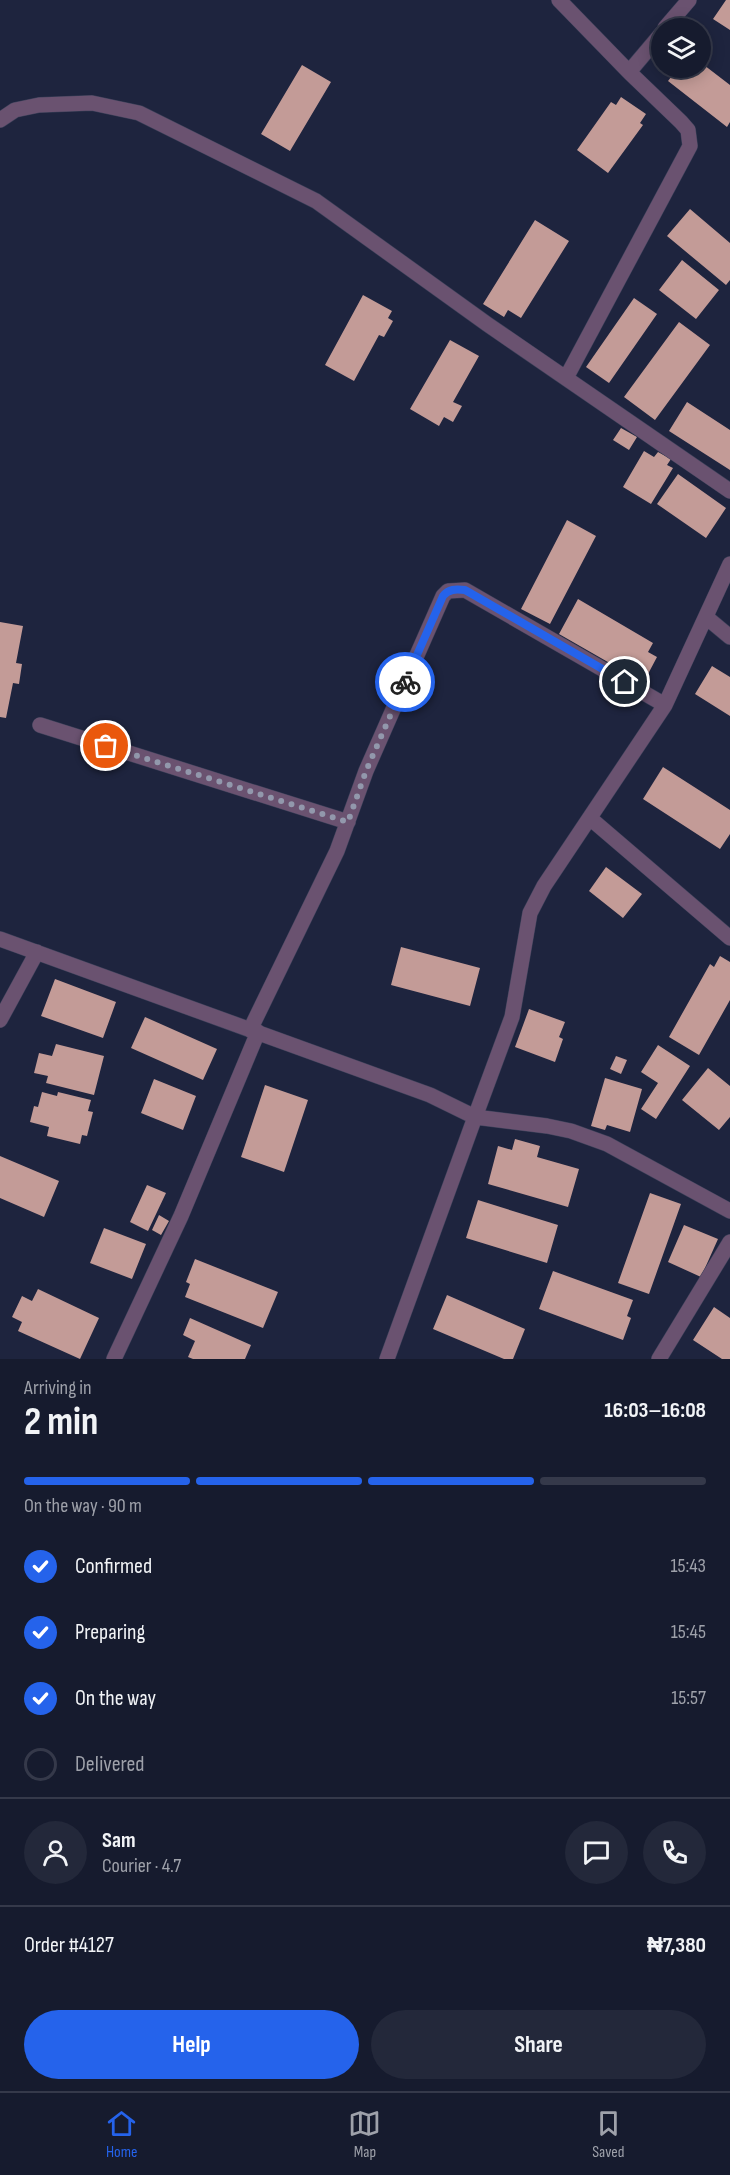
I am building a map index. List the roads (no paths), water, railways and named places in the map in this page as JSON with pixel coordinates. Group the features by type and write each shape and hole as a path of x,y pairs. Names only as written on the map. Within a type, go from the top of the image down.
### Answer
{"street":[{"path":"559,0 681,122 688,130 690,146 566,378"},
{"path":"674,18 689,0"},
{"path":"629,72 651,46"},
{"path":"0,120 15,111 39,105 92,102 139,113 316,201 730,491"},
{"path":"387,1359 512,1017 530,913 544,886 591,819 665,705 730,564"},
{"path":"114,1359 181,1216 254,1031 337,851 366,771 443,596 448,591 465,590 665,705"},
{"path":"706,617 730,637"},
{"path":"40,725 348,822"},
{"path":"591,819 730,938"},
{"path":"0,939 430,1095 475,1117 547,1126 571,1131 607,1144 730,1210"},
{"path":"0,1020 37,952"},
{"path":"659,1359 730,1242"}]}
